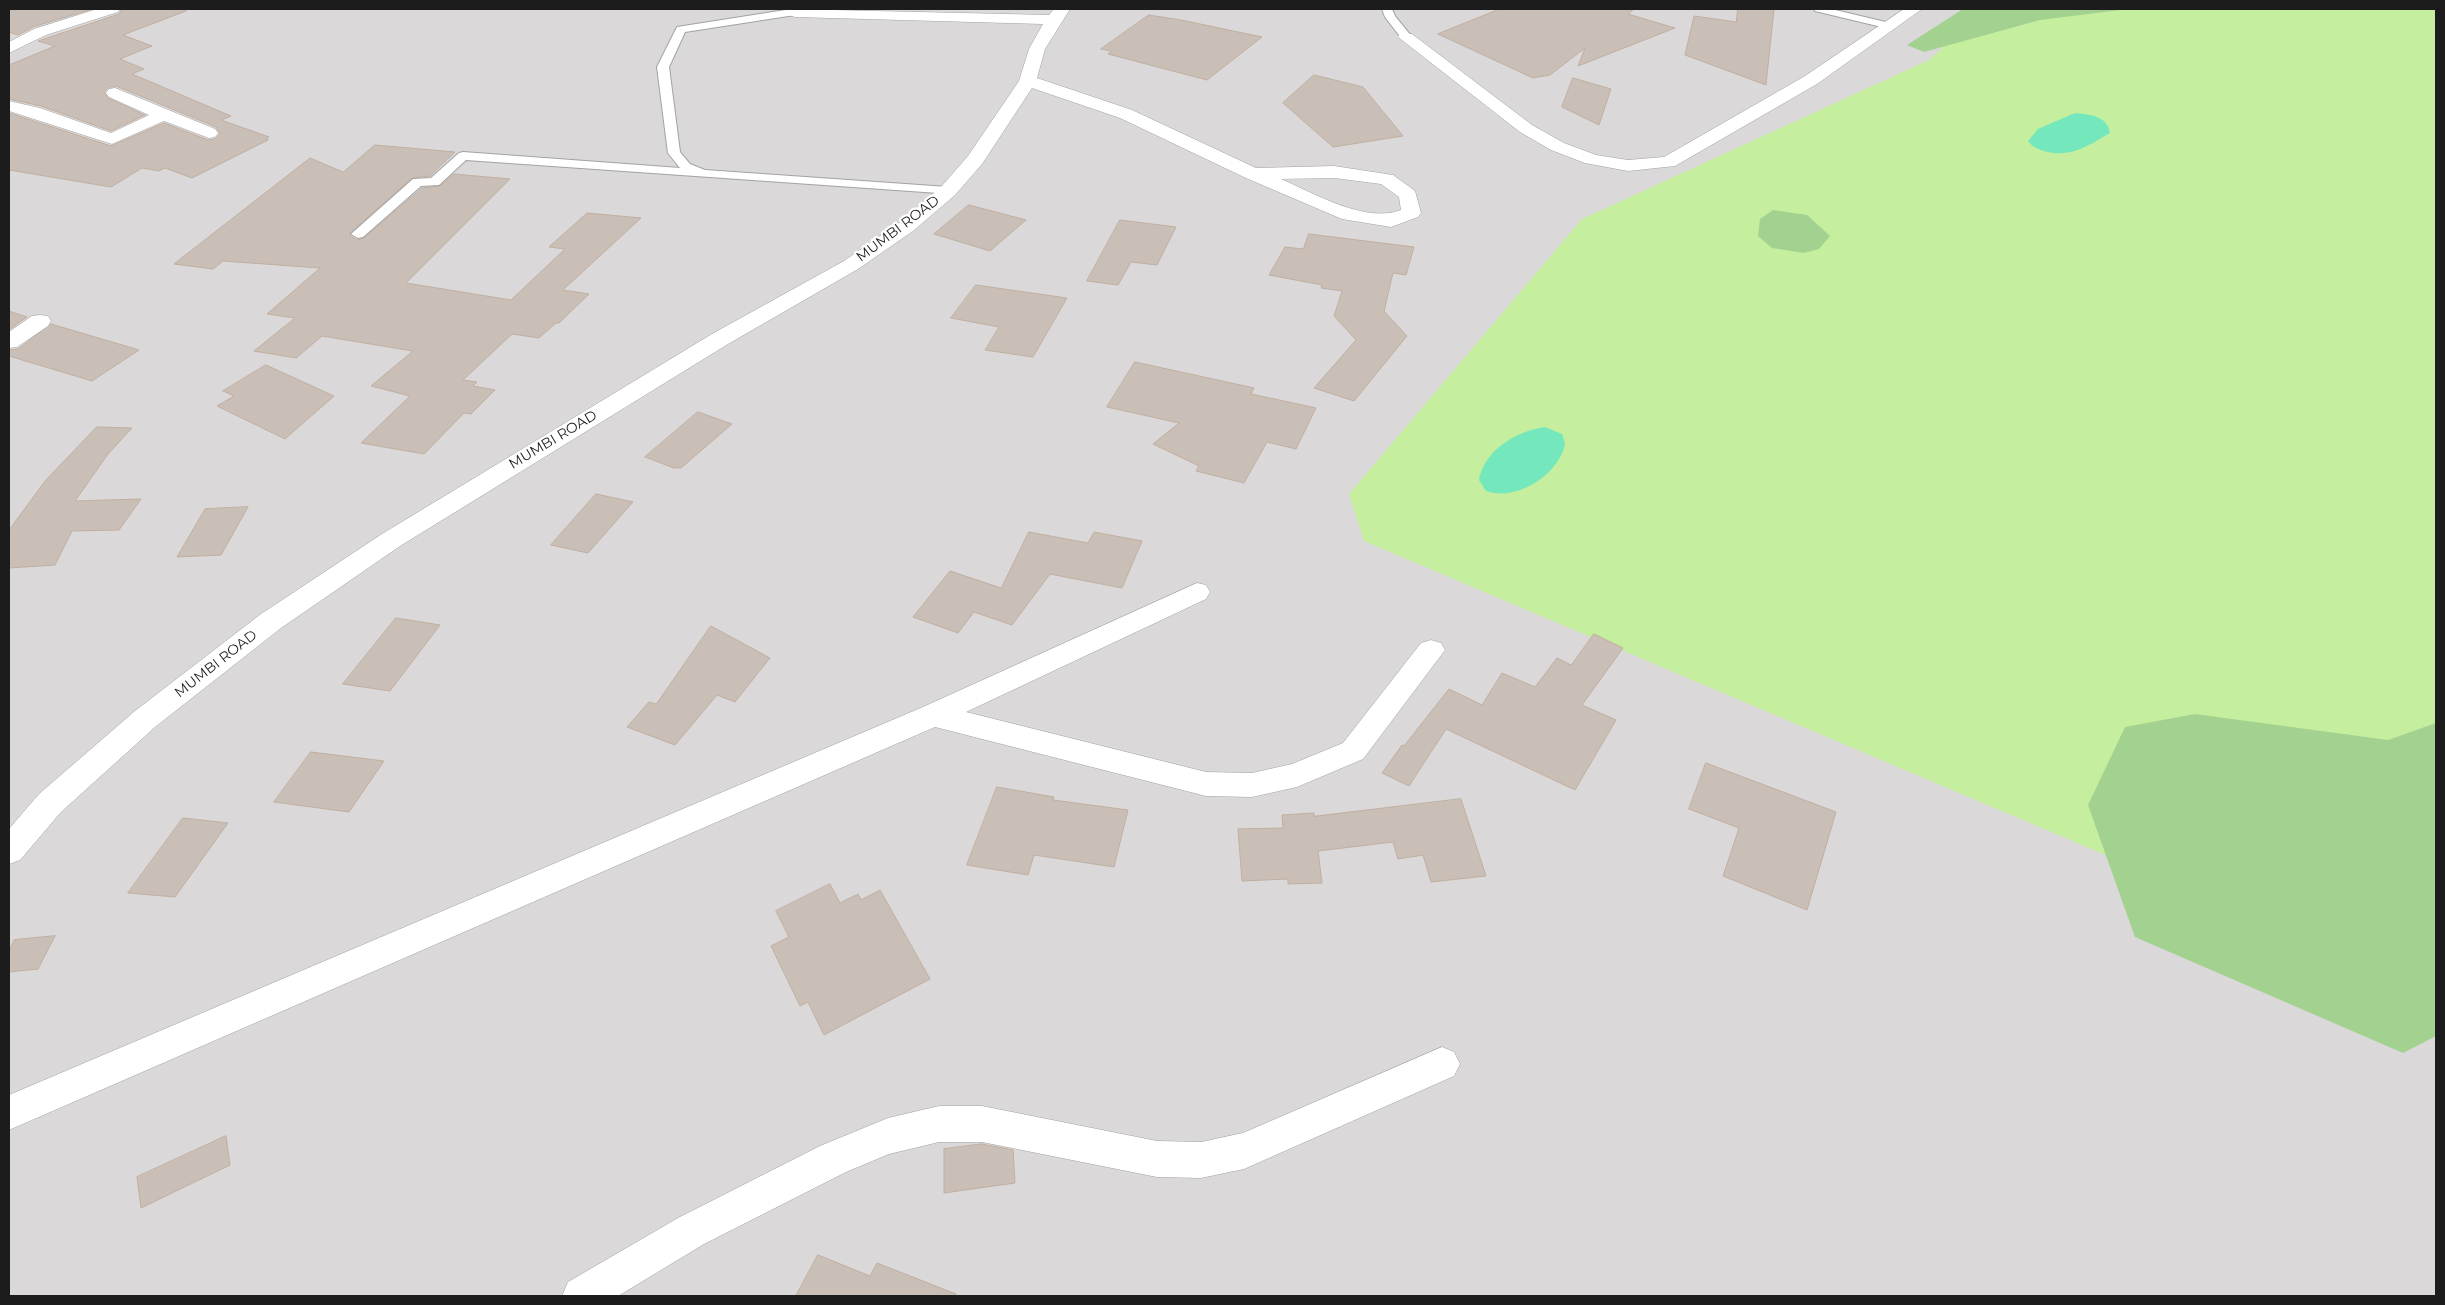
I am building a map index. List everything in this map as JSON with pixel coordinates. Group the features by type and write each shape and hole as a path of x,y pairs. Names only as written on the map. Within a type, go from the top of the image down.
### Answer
{"street":[{"path":"9,48 40,32 112,9"},
{"path":"1406,37 1427,51 1523,128 1557,147 1606,162 1644,166 1668,162 1803,85 1914,9"},
{"path":"796,10 1058,14"},
{"name":"MUMBI ROAD","path":"9,851 50,803 145,719 272,621 391,540 547,443 720,339 851,265 906,227 948,191 975,160 1028,81 1037,50 1058,14"},
{"path":"1028,81 1126,114 1253,174 1349,214 1391,221 1411,213 1408,195 1386,179 1334,172 1253,174"},
{"path":"116,93 163,115 209,132"},
{"path":"9,106 34,112 112,139 163,115"},
{"path":"9,342 40,322"},
{"path":"9,1112 933,715 1197,592"},
{"path":"933,715 1206,784 1252,785 1298,775 1352,751 1432,650"},
{"path":"582,1296 691,1231 833,1159 888,1136 939,1124 982,1124 1157,1159 1202,1160 1244,1151 1442,1064"}],"lane":[{"path":"1387,9 1390,17 1406,37"},
{"path":"1819,9 1890,26"},
{"path":"706,174 686,167 674,153 663,67 681,29 796,10"},
{"path":"358,234 418,182 434,182 463,156 948,191"}],"shaded area":[{"path":"9,9 2436,9 2436,1296 9,1296"}],"green space":[{"path":"1963,9 2129,9 2040,20 1924,52 1907,45"},
{"path":"1985,9 2436,9 2436,971 2408,983 1364,541 1349,494 1582,219 1929,60"},
{"path":"2075,113 2092,115 2102,119 2110,133 2079,150 2062,153 2042,150 2033,146 2028,141 2038,129"},
{"path":"1773,210 1807,215 1830,236 1819,249 1804,253 1772,248 1758,236 1760,219"},
{"path":"1545,427 1562,434 1565,443 1555,465 1546,475 1523,489 1498,493 1486,491 1479,480 1482,469 1495,451 1513,438 1534,429"},
{"path":"2195,714 2388,740 2436,723 2436,1036 2403,1053 2135,937 2088,805 2125,727"}],"building":[{"path":"9,9 92,9 33,27 18,35 9,32"},
{"path":"122,9 186,9 186,11 123,35 152,46 120,59 144,69 132,74 231,116 221,120 269,137 266,139 268,140 192,178 165,168 159,171 142,168 111,187 9,170 9,113 111,146 164,123 208,140 215,139 220,134 216,127 116,86 109,87 104,92 108,98 145,115 111,131 41,106 9,99 9,65 55,46 38,41 119,14"},
{"path":"1500,9 1634,9 1628,14 1675,28 1578,66 1585,48 1550,75 1533,78 1438,34"},
{"path":"1738,9 1774,9 1766,85 1685,55 1694,16 1736,22"},
{"path":"1149,15 1262,37 1207,80 1108,54 1111,51 1101,49"},
{"path":"1314,75 1363,87 1403,136 1333,147 1283,103"},
{"path":"1573,78 1611,89 1599,125 1562,107"},
{"path":"375,145 455,152 430,176 412,178 350,233 350,236 357,240 364,238 422,188 440,186 454,174 510,179 406,283 511,300 565,249 549,247 587,213 641,218 563,290 589,294 559,323 556,323 539,338 512,334 463,380 477,382 473,386 495,390 471,414 464,413 424,454 361,443 410,396 371,386 413,351 322,336 296,358 254,351 295,318 267,314 320,268 223,261 213,269 174,264 310,158 343,172"},
{"path":"969,205 1026,220 990,251 934,234"},
{"path":"1120,220 1176,227 1157,265 1131,262 1118,285 1087,281"},
{"path":"1309,234 1414,247 1406,275 1393,273 1384,311 1407,336 1354,401 1314,388 1356,340 1334,316 1342,291 1321,288 1322,285 1269,275 1285,247 1303,249"},
{"path":"976,285 1067,298 1033,357 985,350 999,327 951,318"},
{"path":"9,311 27,317 9,330"},
{"path":"51,324 139,350 92,381 9,356 9,350 18,349"},
{"path":"1135,362 1254,388 1251,394 1316,408 1296,449 1267,442 1244,483 1196,471 1199,466 1153,444 1179,423 1107,407"},
{"path":"266,365 334,396 285,439 217,406 234,396 223,391"},
{"path":"698,412 732,424 681,468 674,468 645,457"},
{"path":"97,427 132,428 108,454 75,501 141,499 119,530 72,531 55,565 9,568 9,530 46,480"},
{"path":"596,494 633,502 588,553 551,545"},
{"path":"248,507 221,555 177,557 205,509"},
{"path":"1029,532 1088,543 1094,532 1142,541 1122,588 1050,574 1012,625 974,612 958,633 913,617 950,571 1001,588"},
{"path":"396,618 440,625 390,691 343,684"},
{"path":"711,626 770,658 735,702 717,695 675,745 627,727 649,702 656,704"},
{"path":"1594,634 1623,648 1582,705 1616,720 1575,790 1446,729 1409,786 1382,773 1402,745 1404,746 1449,689 1482,705 1502,673 1535,687 1557,658 1571,665"},
{"path":"311,752 384,761 349,812 274,802"},
{"path":"1706,763 1836,812 1807,910 1723,876 1739,828 1689,809"},
{"path":"997,787 1054,797 1053,800 1128,810 1114,867 1034,855 1028,875 967,865"},
{"path":"1461,799 1486,876 1431,882 1423,855 1398,859 1393,842 1318,851 1322,883 1288,884 1288,879 1242,881 1238,829 1283,828 1282,815 1314,813 1314,816"},
{"path":"183,818 228,823 175,897 128,893"},
{"path":"830,884 840,903 858,894 861,900 880,890 930,979 824,1035 808,1002 800,1006 771,946 789,937 776,911"},
{"path":"55,936 38,969 9,972 9,951 14,940"},
{"path":"226,1136 230,1165 141,1208 137,1177"},
{"path":"982,1144 1013,1150 1015,1183 944,1193 944,1149"},
{"path":"818,1255 870,1276 877,1263 956,1294 956,1296 796,1296"}]}
